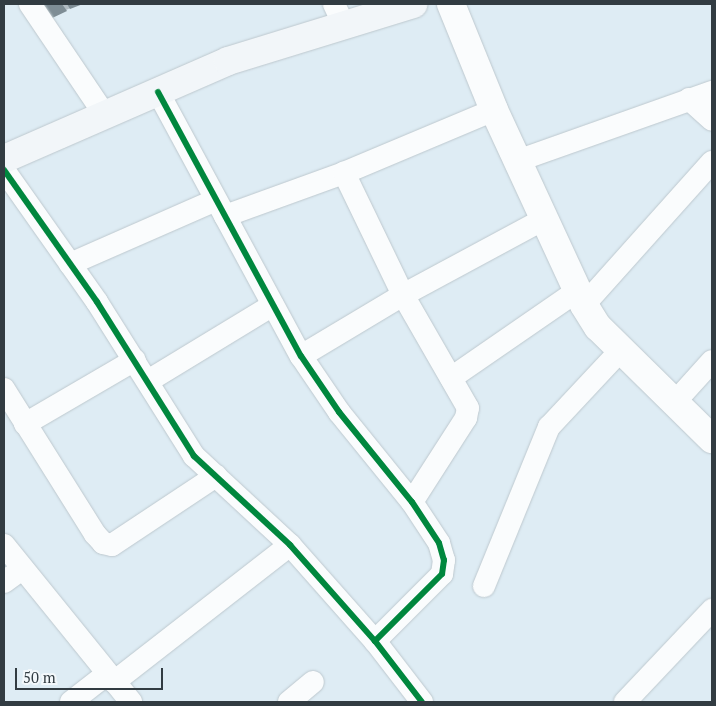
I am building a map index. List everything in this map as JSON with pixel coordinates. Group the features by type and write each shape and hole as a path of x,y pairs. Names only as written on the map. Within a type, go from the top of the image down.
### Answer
{"main road":[{"path":"4,159 339,14 413,4"}],"street":[{"path":"30,4 105,115"},
{"path":"451,4 517,161 581,298 598,327 712,439"},
{"path":"158,92 301,356 339,412 412,502 439,543 444,560 442,574 375,642"},
{"path":"517,161 712,92"},
{"path":"689,99 712,120"},
{"path":"70,264 221,208 344,173 494,110"},
{"path":"451,378 581,298 712,162"},
{"path":"4,170 135,360 182,439 216,476 290,545 375,642 422,702"},
{"path":"344,173 403,296 468,408 466,418 412,502"},
{"path":"301,356 403,296 544,219"},
{"path":"148,381 273,305"},
{"path":"484,586 549,427 621,350"},
{"path":"25,424 135,360"},
{"path":"676,402 712,361"},
{"path":"4,389 95,534 103,542 112,545 216,476"},
{"path":"4,545 131,702"},
{"path":"71,702 110,678 290,545"},
{"path":"4,582 22,568"},
{"path":"625,702 712,610"},
{"path":"289,702 314,682"}],"building":[{"path":"45,4 62,4 67,11 48,20 41,7"},
{"path":"67,4 83,4 70,9"}],"cycle path":[{"path":"158,92 301,356 339,412 412,502 439,543 444,560 442,574 375,641"},
{"path":"4,170 97,302 194,456 290,545 375,641 422,702"}]}
